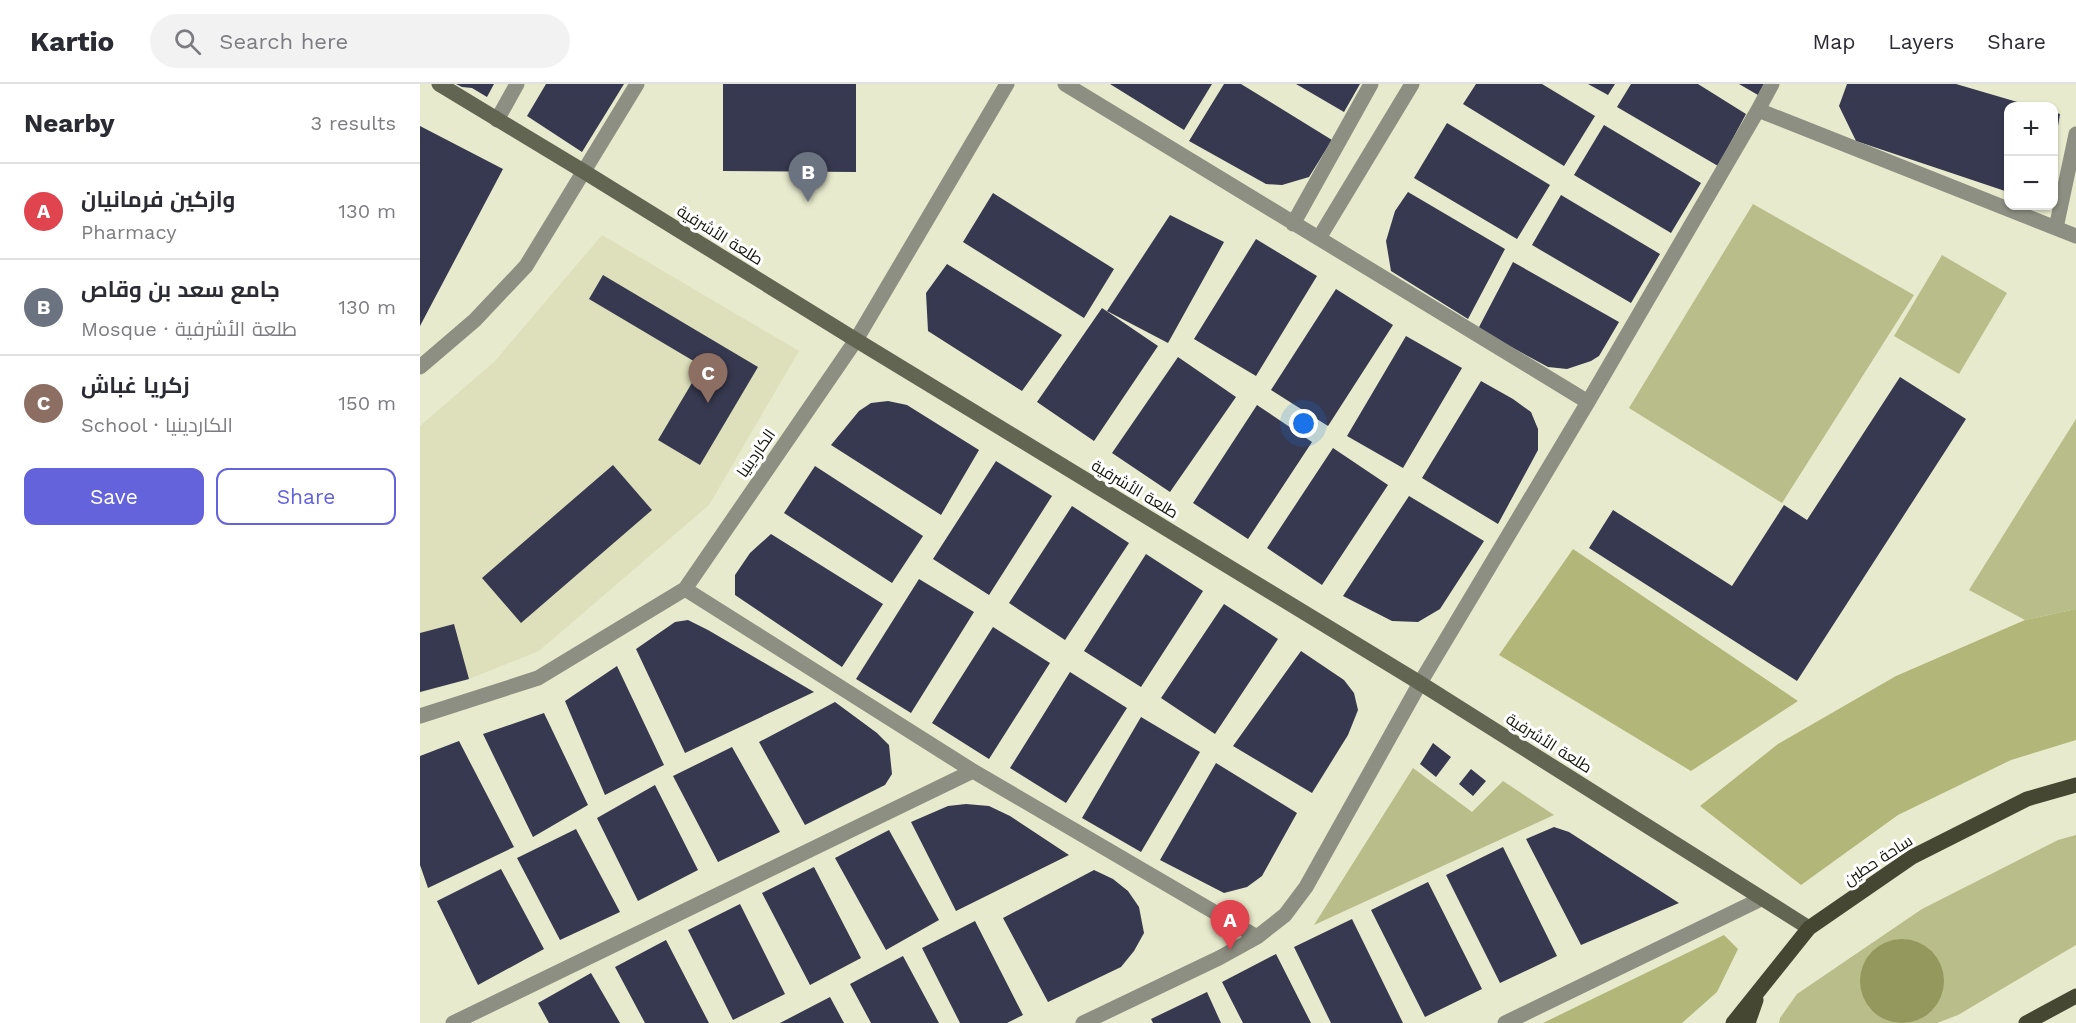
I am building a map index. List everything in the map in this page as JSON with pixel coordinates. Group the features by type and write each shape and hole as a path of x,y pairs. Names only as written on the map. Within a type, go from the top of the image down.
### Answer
{"main road":[{"name":"طلعة الأشرفية","path":"439,84 1420,683 1809,928"},
{"name":"ساحة حطين","path":"1748,1023 1758,991 1809,928 1912,857 2027,799 2076,785"},
{"path":"1732,1023 1758,991"},
{"path":"2026,1023 2076,996"}],"street":[{"path":"497,120 517,84"},
{"path":"420,367 475,320 526,266 637,84"},
{"name":"الكاردينيا","path":"420,716 538,678 685,589 856,340 1007,84"},
{"path":"1065,84 1588,402"},
{"path":"1293,224 1371,84"},
{"path":"1319,238 1412,84"},
{"path":"1083,1023 1219,958 1257,937 1285,915 1306,886 1420,683 1588,402 1772,84"},
{"path":"1758,110 2076,236"},
{"path":"2056,228 2076,134"},
{"path":"685,589 973,771 1257,937"},
{"path":"453,1023 973,771"},
{"path":"1505,1023 1761,899"}],"shaded area":[{"path":"1753,204 1914,295 1782,503 1629,408"},
{"path":"602,235 799,351 709,505 539,651 469,679 420,693 420,426 495,361"},
{"path":"1942,255 2007,293 1959,374 1894,336"},
{"path":"2076,419 2076,609 2025,620 1969,590"},
{"path":"1573,549 1798,701 1691,771 1499,655"},
{"path":"2076,609 2076,740 2011,760 1898,815 1801,885 1700,806 1778,744 1896,676 2025,620"},
{"path":"1413,768 1472,812 1503,781 1554,815 1314,925"},
{"path":"2076,835 2076,945 1958,1015 1937,1023 1779,1023 1797,994 1922,909 2058,840"},
{"path":"1724,935 1738,949 1717,992 1682,1023 1543,1023"},
{"path":"1902,939 1918,942 1932,951 1941,965 1944,981 1941,997 1932,1011 1918,1020 1902,1023 1886,1020 1872,1011 1863,997 1860,981 1863,965 1872,951 1886,942"}],"building":[{"path":"456,84 494,84 487,97 472,88"},
{"path":"546,84 624,84 582,152 527,116"},
{"path":"723,84 856,84 856,172 723,171"},
{"path":"1110,84 1212,84 1184,130"},
{"path":"1224,84 1241,84 1332,140 1309,177 1282,185 1266,184 1189,141"},
{"path":"1296,84 1360,84 1344,112"},
{"path":"1476,84 1542,84 1595,116 1564,166 1463,104"},
{"path":"1588,84 1615,84 1608,95"},
{"path":"1631,84 1698,84 1746,114 1718,166 1617,107"},
{"path":"1739,84 1764,84 1758,95"},
{"path":"1847,84 1956,84 2017,102 2004,102 2004,191 1856,141 1839,106"},
{"path":"1447,123 1550,185 1517,239 1414,178"},
{"path":"1604,125 1701,183 1671,233 1574,175"},
{"path":"420,126 503,169 420,326"},
{"path":"1408,192 1505,249 1468,319 1391,271 1386,241 1395,211"},
{"path":"993,193 1114,269 1084,318 963,242"},
{"path":"1561,195 1660,254 1631,303 1532,245"},
{"path":"1170,215 1224,242 1168,343 1107,311"},
{"path":"1256,239 1317,276 1256,376 1194,339"},
{"path":"1513,262 1619,322 1599,356 1567,369 1548,367 1478,329"},
{"path":"947,264 1062,335 1022,391 928,331 926,293"},
{"path":"603,275 758,367 700,465 658,440 702,366 589,299"},
{"path":"1336,289 1393,325 1328,426 1271,390"},
{"path":"1102,308 1158,346 1094,441 1037,402"},
{"path":"1406,336 1462,368 1403,468 1347,436"},
{"path":"1178,357 1236,397 1170,492 1112,453"},
{"path":"1900,377 1966,419 1797,681 1589,548 1613,510 1732,586 1784,505 1807,520"},
{"path":"1481,381 1531,412 1538,429 1538,450 1498,524 1422,478"},
{"path":"888,401 907,405 979,450 941,515 831,445 859,411 871,403"},
{"path":"1257,405 1312,442 1248,539 1193,503"},
{"path":"1333,448 1388,485 1322,585 1267,548"},
{"path":"996,461 1052,496 989,595 933,559"},
{"path":"613,465 652,510 521,623 482,578"},
{"path":"815,466 923,536 892,583 784,513"},
{"path":"1409,496 1484,541 1440,609 1418,622 1392,621 1343,596"},
{"path":"1072,506 1129,543 1065,640 1009,603"},
{"path":"771,534 883,604 842,667 735,595 735,575 750,553"},
{"path":"1146,554 1203,591 1141,687 1084,651"},
{"path":"919,579 974,612 911,713 856,679"},
{"path":"1224,604 1278,639 1215,734 1161,698"},
{"path":"688,620 814,692 685,753 636,649 675,622"},
{"path":"454,624 469,679 420,692 420,633"},
{"path":"993,627 1050,663 989,759 932,723"},
{"path":"1301,651 1344,680 1354,693 1358,710 1348,735 1312,793 1233,746"},
{"path":"617,666 664,765 605,795 565,701"},
{"path":"1070,672 1127,708 1066,803 1010,768"},
{"path":"835,702 877,733 889,745 892,774 885,785 805,825 759,742"},
{"path":"544,713 588,805 533,837 483,734"},
{"path":"1141,717 1200,752 1141,852 1082,818"},
{"path":"459,741 514,847 428,888 420,865 420,756"},
{"path":"1433,743 1451,757 1436,777 1420,764"},
{"path":"732,747 780,832 718,862 673,776"},
{"path":"1216,763 1297,813 1262,876 1247,887 1224,893 1160,860"},
{"path":"1471,769 1486,781 1473,796 1459,784"},
{"path":"655,785 698,870 638,901 597,818"},
{"path":"966,804 989,806 1010,816 1069,855 956,911 911,822 948,806"},
{"path":"1554,827 1569,832 1679,903 1581,945 1526,839"},
{"path":"576,829 620,912 560,940 517,858"},
{"path":"889,830 939,920 886,950 835,858"},
{"path":"1503,847 1557,956 1500,983 1446,875"},
{"path":"814,867 861,958 810,985 762,893"},
{"path":"501,869 544,949 478,985 437,901"},
{"path":"1094,870 1113,879 1128,891 1139,907 1144,933 1134,951 1121,967 1048,1002 1003,918"},
{"path":"1428,882 1482,989 1425,1017 1371,910"},
{"path":"740,904 785,994 733,1020 688,930"},
{"path":"1352,919 1403,1023 1331,1023 1294,947"},
{"path":"975,921 1023,1015 1007,1023 960,1023 922,948"},
{"path":"666,940 709,1023 645,1023 615,967"},
{"path":"1276,954 1311,1023 1243,1023 1222,982"},
{"path":"903,956 939,1023 871,1023 850,984"},
{"path":"591,973 620,1023 549,1023 538,1003"},
{"path":"1207,992 1221,1023 1153,1023 1151,1019"},
{"path":"830,997 844,1023 780,1023"}],"place":[{"name":"جامع سعد بن وقاص","path":"808,202"},
{"name":"زكريا غباش","path":"708,403"},
{"name":"وازكين فرمانيان","path":"1230,950"}]}
